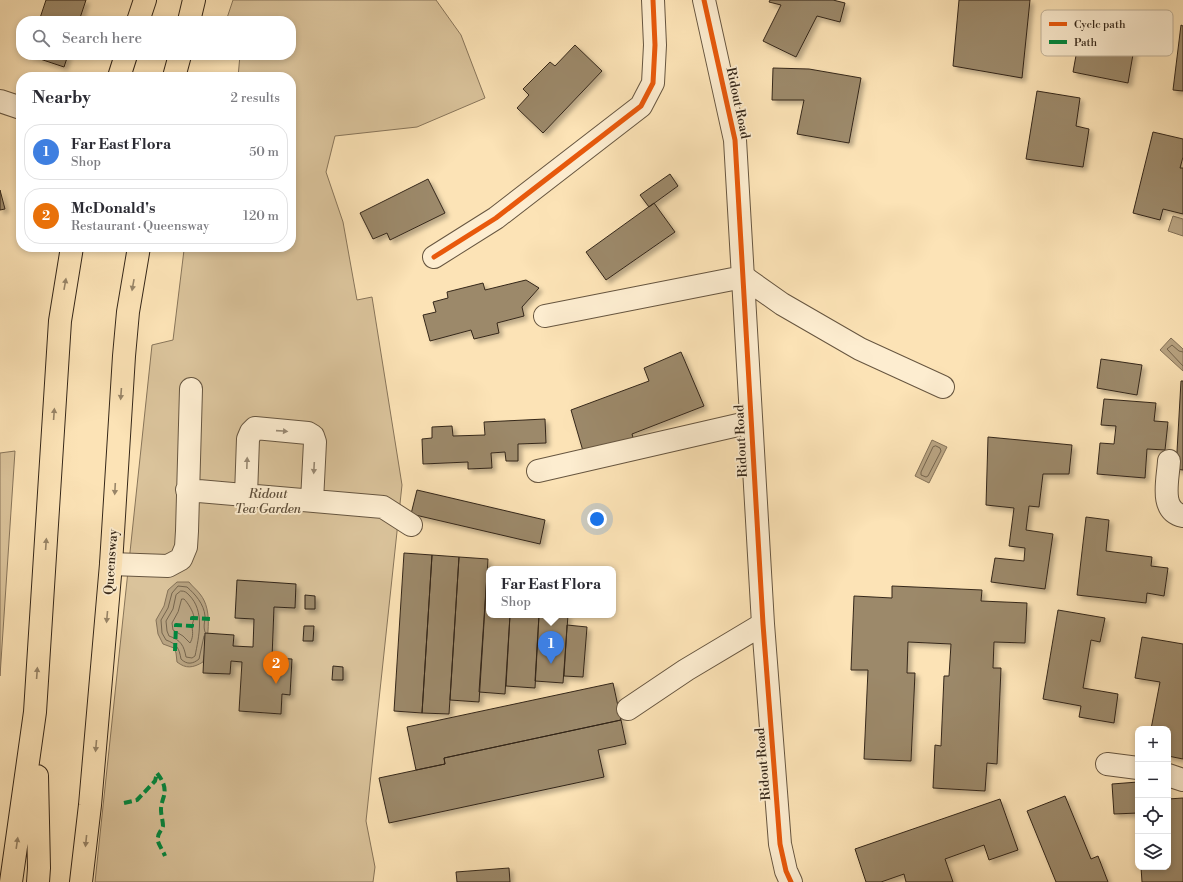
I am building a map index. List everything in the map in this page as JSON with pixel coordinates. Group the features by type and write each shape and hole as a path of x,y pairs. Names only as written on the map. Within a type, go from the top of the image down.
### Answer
{"highway":[{"path":"140,16 145,0"},
{"path":"190,16 194,0"},
{"path":"121,72 124,60"},
{"path":"175,72 179,60"},
{"path":"11,882 35,712 60,321 71,252"},
{"name":"Queensway","path":"82,880 111,564 124,356 128,312 138,252"},
{"path":"35,712 39,868 38,882"}],"street":[{"path":"434,256 496,218 641,106 653,83 655,45 652,0"},
{"name":"Ridout Road","path":"704,0 735,140 763,624 780,844 786,870 791,882"},
{"path":"0,100 16,102"},
{"path":"0,100 16,106"},
{"path":"545,316 743,276 782,304 846,342 943,387"},
{"path":"111,564 168,566 181,559 186,547 191,388"},
{"path":"538,471 751,422"},
{"path":"246,495 248,439 251,432 255,428 308,432 313,436 315,442 312,501"},
{"path":"1169,461 1166,500 1172,512 1183,516"},
{"path":"187,490 383,508 411,525"},
{"path":"628,709 686,670 763,624"},
{"path":"1107,764 1135,768"},
{"path":"1171,776 1183,780"}],"green space":[{"name":"Ridout Tea Garden","path":"233,0 436,0 461,35 485,98 417,127 335,136 326,172 343,222 357,300 372,297 402,485 366,821 375,867 373,882 95,882 152,345 173,340 184,252 296,252 296,72 238,72 240,60 296,60 296,16 228,16"},
{"path":"15,451 0,676 0,453"}],"water":[{"path":"1173,216 1183,219 1183,236 1168,231"},
{"path":"1171,338 1183,349 1183,371 1160,350"},
{"path":"932,440 947,447 929,483 915,476"},
{"path":"177,582 189,582 200,594 207,609 208,626 203,662 196,666 187,667 177,662 174,648 163,644 158,634 156,620 164,606 168,590"}],"building":[{"path":"46,0 86,0 81,16 41,16"},
{"path":"770,0 833,0 845,3 840,22 817,16 796,57 763,41 781,5 769,2"},
{"path":"959,0 1030,0 1022,78 953,66"},
{"path":"1181,25 1183,26 1183,91 1173,90"},
{"path":"575,45 602,71 543,133 517,108 529,95 523,89 550,62 555,66"},
{"path":"1076,56 1133,56 1128,83 1073,72"},
{"path":"43,60 66,60 64,67"},
{"path":"773,68 809,69 861,78 849,143 797,134 804,100 772,100"},
{"path":"1037,91 1080,98 1076,126 1089,129 1083,167 1026,159"},
{"path":"1153,132 1183,139 1183,157 1180,168 1183,168 1183,214 1163,209 1160,220 1133,213"},
{"path":"670,174 678,186 649,207 640,195"},
{"path":"428,179 445,213 390,240 387,233 373,239 360,213"},
{"path":"0,190 5,209 0,210"},
{"path":"654,203 675,232 606,280 586,252"},
{"path":"526,280 539,288 522,307 524,316 497,323 499,333 474,339 471,330 430,341 423,315 436,312 433,302 448,298 447,292 483,283 485,290"},
{"path":"681,352 704,406 632,434 634,441 583,451 571,410 649,381 644,368"},
{"path":"1101,359 1142,365 1137,395 1097,388"},
{"path":"1181,381 1183,381 1183,470 1176,469"},
{"path":"1104,399 1156,403 1154,421 1168,422 1165,450 1147,449 1145,478 1097,474 1100,443 1114,444 1116,426 1101,425"},
{"path":"545,419 546,443 518,444 518,461 506,461 505,452 491,453 492,468 468,469 468,462 423,464 422,439 432,438 432,427 452,426 453,436 485,435 484,422"},
{"path":"988,437 1072,445 1069,474 1043,474 1039,507 1029,506 1026,530 1053,534 1045,589 991,582 995,558 1024,561 1025,548 1009,546 1014,508 986,505"},
{"path":"417,490 545,520 540,544 411,514"},
{"path":"1086,517 1109,520 1106,551 1152,557 1151,566 1168,568 1164,596 1147,593 1146,603 1077,595"},
{"path":"404,553 432,555 422,713 394,711"},
{"path":"432,555 459,557 449,714 422,713"},
{"path":"459,557 488,559 488,566 486,566 486,591 479,702 450,700"},
{"path":"237,580 296,584 295,608 274,607 272,658 292,659 290,695 282,694 281,714 239,711 242,662 231,661 230,674 203,673 205,633 234,635 233,646 253,647 254,619 235,618"},
{"path":"892,586 982,590 981,601 1027,603 1025,643 994,642 993,668 1001,668 997,764 987,763 985,791 933,788 935,745 941,746 944,676 949,676 951,644 908,642 907,673 915,673 911,761 864,759 868,670 851,670 854,596 892,598"},
{"path":"486,589 486,618 510,618 505,694 479,692"},
{"path":"305,595 315,596 315,609 305,609"},
{"path":"1058,610 1105,618 1100,642 1091,640 1083,688 1118,694 1114,723 1079,717 1081,706 1043,699"},
{"path":"510,618 539,618 535,688 506,686"},
{"path":"539,618 568,618 563,683 535,681"},
{"path":"567,625 587,627 583,677 564,676"},
{"path":"304,626 314,626 313,641 303,641"},
{"path":"1142,637 1183,644 1183,759 1171,757 1171,726 1152,726 1160,682 1135,678"},
{"path":"333,666 343,667 343,680 332,680"},
{"path":"613,683 621,720 444,758 445,764 416,770 407,727"},
{"path":"621,720 626,744 598,750 604,777 389,823 379,778 445,764 444,758"},
{"path":"1135,782 1135,813 1114,814 1112,784"},
{"path":"1065,796 1091,859 1098,856 1108,882 1056,882 1027,811"},
{"path":"1183,798 1183,882 1142,882 1141,870 1171,870 1171,799"},
{"path":"1000,799 1018,850 989,860 984,845 945,859 953,882 906,882 904,874 881,882 866,882 855,849"},
{"path":"509,868 510,882 457,882 456,872"}],"marked path":[{"path":"175,651 176,625 192,626 192,618 212,619"},
{"path":"124,803 137,800 155,781 157,773 163,782 164,788 161,808 163,826 158,839 165,856"}],"cycle path":[{"path":"434,257 496,218 641,106 653,83 655,45 653,0"},
{"path":"704,0 735,140 763,624 780,844 786,871 791,882"}],"place":[{"name":"Far East Flora","path":"551,664"},
{"name":"McDonald's","path":"276,684"}]}
